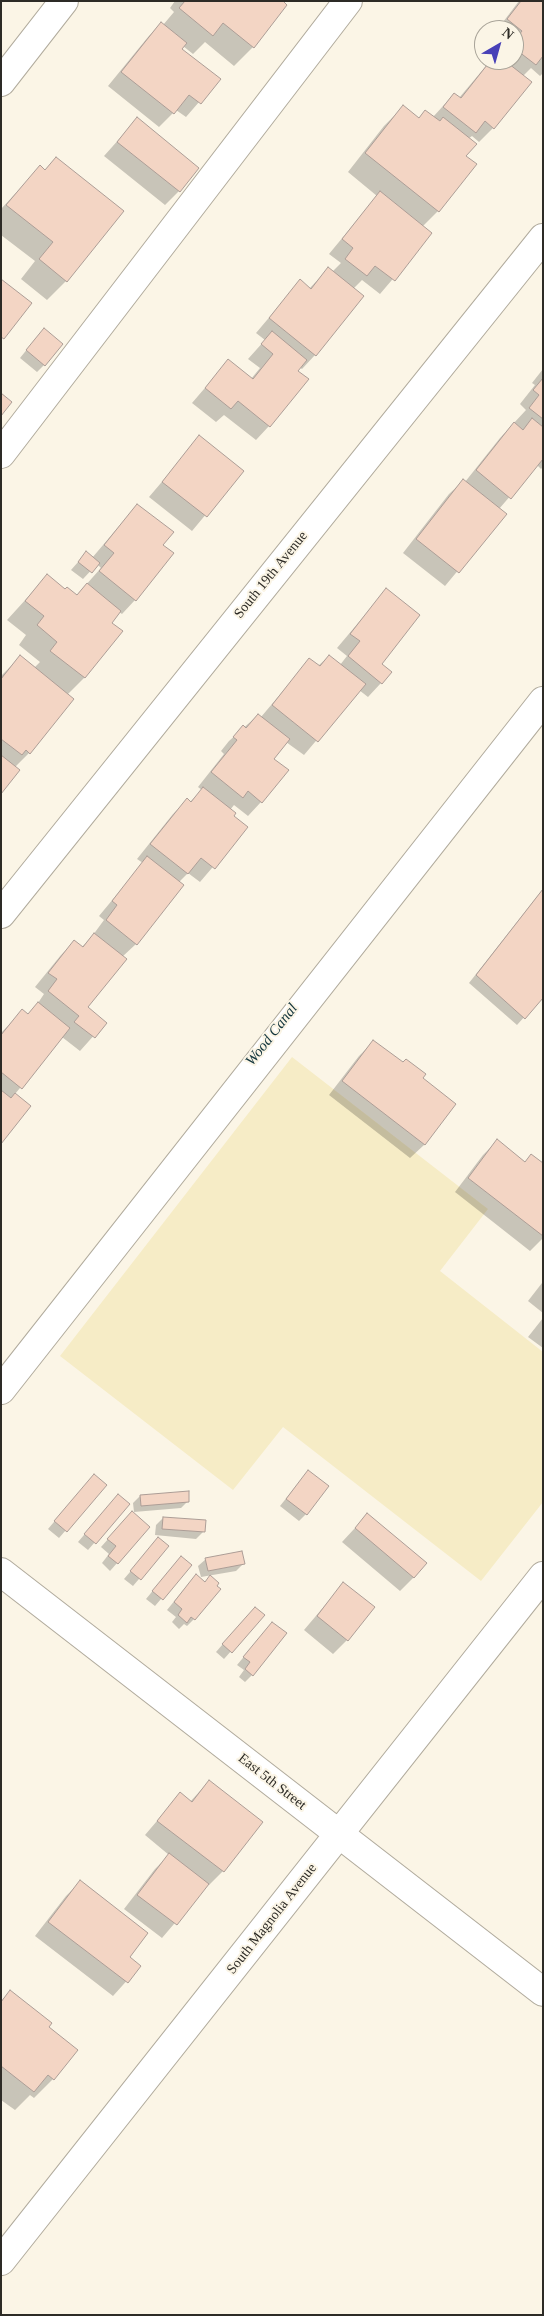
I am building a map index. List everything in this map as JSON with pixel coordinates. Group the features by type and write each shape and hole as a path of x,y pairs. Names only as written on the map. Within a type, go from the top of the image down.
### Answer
{"street":[{"path":"1,82 64,1"},
{"path":"1,454 348,1"},
{"name":"South 19th Avenue","path":"1,914 543,238"},
{"path":"1,1390 543,702"},
{"name":"East 5th Street","path":"1,1572 543,1992"},
{"name":"South Magnolia Avenue","path":"1,2261 543,1576"}],"sand":[{"path":"292,1057 488,1209 440,1271 543,1352 543,1502 481,1581 283,1427 233,1490 60,1356"}],"building":[{"path":"185,1 283,1 287,5 254,48 223,23 213,36 179,8"},
{"path":"521,1 543,1 543,56 536,65 524,56 524,20 507,19"},
{"path":"161,22 187,43 182,49 221,79 201,104 189,95 174,114 121,72"},
{"path":"483,70 517,70 532,82 494,129 485,121 476,133 443,107 454,93 461,98"},
{"path":"403,105 419,118 425,110 440,121 443,117 477,144 466,156 477,164 439,212 365,153"},
{"path":"137,117 199,168 180,192 117,142"},
{"path":"56,157 124,211 67,282 39,259 53,242 6,205 40,165 45,170"},
{"path":"380,191 432,233 395,281 375,266 367,276 345,259 353,248 342,239"},
{"path":"328,267 364,296 316,356 269,318 300,279 311,289"},
{"path":"1,279 32,303 4,339 1,337"},
{"path":"44,328 63,344 45,366 26,350"},
{"path":"272,331 307,360 298,371 309,379 270,427 238,401 231,409 205,388 228,359 253,379 273,354 261,344"},
{"path":"543,378 543,419 529,408 539,395 533,390"},
{"path":"1,393 12,402 1,416"},
{"path":"532,418 543,427 543,459 511,499 476,470 514,422 523,430"},
{"path":"199,435 244,471 207,517 162,482"},
{"path":"463,479 507,514 459,573 416,539"},
{"path":"137,504 174,532 163,545 174,553 136,601 99,571 114,553 104,545"},
{"path":"86,551 100,563 92,573 78,562"},
{"path":"47,574 65,589 67,587 77,595 87,583 121,611 112,623 123,631 85,678 50,651 57,642 37,625 44,616 25,601"},
{"path":"386,588 420,615 382,664 392,672 382,684 348,656 360,641 350,634"},
{"path":"20,655 74,699 30,754 26,750 22,755 1,739 1,679"},
{"path":"329,655 366,684 318,742 272,705 309,658 320,666"},
{"path":"258,714 290,739 274,759 289,770 262,803 248,791 243,798 211,772 237,740 233,737 243,725 246,728"},
{"path":"1,755 20,770 1,794"},
{"path":"203,787 236,813 234,816 248,827 215,869 201,858 188,874 150,844 187,798 191,802"},
{"path":"147,856 184,885 137,945 106,920 117,905 112,901"},
{"path":"543,889 543,998 525,1019 476,975"},
{"path":"94,933 127,959 88,1007 107,1023 95,1038 74,1022 79,1016 48,991 57,979 48,973 74,940 83,947"},
{"path":"38,1002 70,1028 22,1089 1,1072 1,1035 22,1009 28,1014"},
{"path":"373,1040 403,1062 406,1059 426,1074 423,1078 456,1104 425,1145 342,1081"},
{"path":"1,1090 11,1098 15,1093 31,1106 1,1144"},
{"path":"497,1139 525,1162 531,1154 543,1163 543,1236 468,1178"},
{"path":"308,1470 329,1486 307,1515 286,1499"},
{"path":"94,1474 107,1485 67,1532 54,1521"},
{"path":"189,1491 189,1502 141,1506 140,1495"},
{"path":"118,1494 130,1504 96,1544 84,1534"},
{"path":"132,1511 150,1527 118,1564 108,1556 116,1546 107,1539"},
{"path":"367,1513 427,1563 414,1578 355,1528"},
{"path":"163,1517 206,1520 205,1532 162,1529"},
{"path":"158,1537 169,1546 141,1580 130,1571"},
{"path":"242,1551 245,1564 208,1571 205,1558"},
{"path":"181,1556 192,1565 163,1600 152,1591"},
{"path":"196,1574 205,1582 210,1575 219,1583 217,1586 221,1589 195,1620 191,1617 187,1623 178,1615 182,1609 174,1602"},
{"path":"343,1582 375,1607 348,1641 317,1616"},
{"path":"255,1607 265,1615 232,1653 222,1644"},
{"path":"272,1622 287,1633 253,1676 245,1669 250,1662 243,1657"},
{"path":"209,1780 263,1822 224,1872 157,1821 180,1792 192,1802"},
{"path":"169,1853 209,1884 177,1925 137,1895"},
{"path":"80,1880 148,1933 130,1957 141,1966 128,1983 48,1922"},
{"path":"10,1990 52,2023 49,2027 78,2050 54,2080 48,2075 34,2092 1,2066 1,2002"}],"water label":[{"name":"Wood Canal","path":"272,1035"}]}
